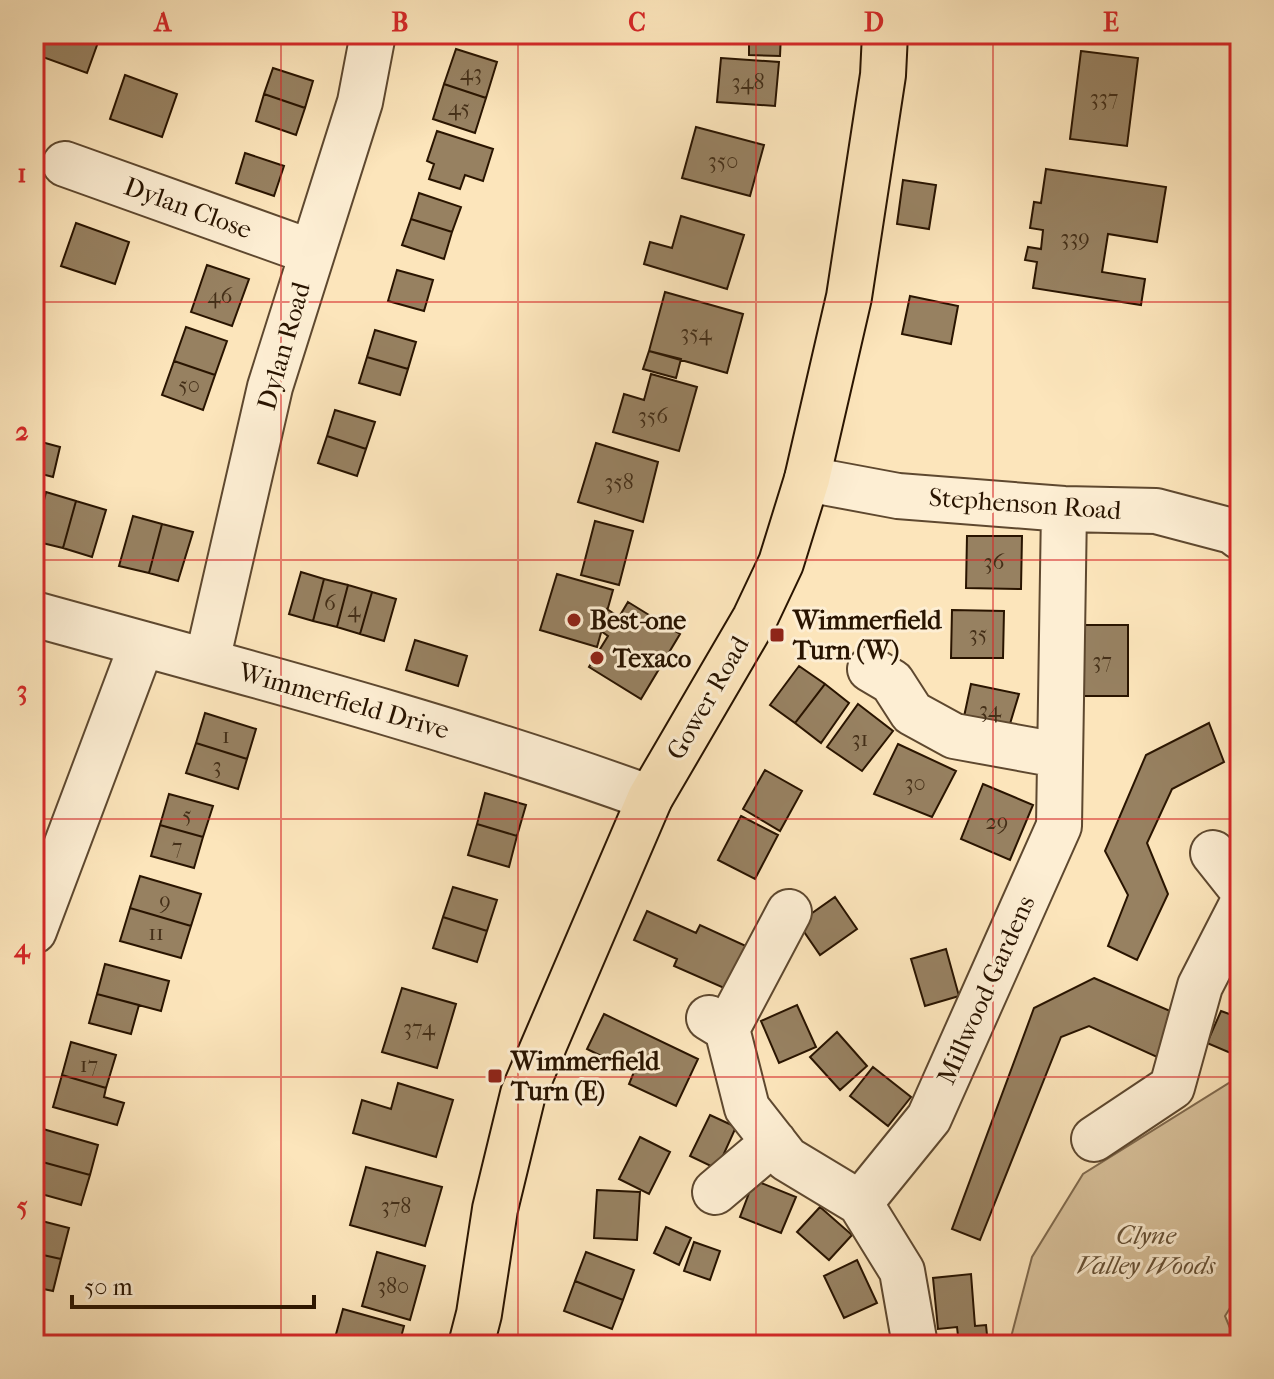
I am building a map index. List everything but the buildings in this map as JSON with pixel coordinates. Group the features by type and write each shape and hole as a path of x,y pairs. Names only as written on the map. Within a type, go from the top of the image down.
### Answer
{"main road":[{"name":"Gower Road","path":"471,1345 479,1314 495,1209 523,1094 650,798 755,618 781,563 807,479 849,297 883,75 885,34"}],"street":[{"name":"Dylan Road","path":"207,661 270,387 360,102 373,34"},
{"name":"Dylan Close","path":"64,165 311,252"},
{"name":"Stephenson Road","path":"807,479 898,496 1064,509 1156,511 1232,531 1240,537"},
{"name":"Millwood Gardens","path":"860,1203 929,1118 1059,826 1064,509"},
{"name":"Wimmerfield Drive","path":"34,614 207,661 556,764 650,798"},
{"path":"34,931 142,644"},
{"path":"870,669 892,682 912,713 954,736 1058,755"},
{"path":"1213,853 1240,887"},
{"path":"789,912 718,1024 747,1108 787,1159 860,1203 902,1271 915,1345"},
{"path":"1094,1139 1172,1087 1200,986 1235,932"},
{"path":"715,1192 774,1142"}],"green space":[{"name":"Clyne Valley Woods","path":"1229,1083 1240,1088 1240,1292 1225,1316 1237,1345 1009,1345 1032,1257 1083,1174"}],"place":[{"name":"Best-one","path":"574,620"},
{"name":"Wimmerfield Turn (W)","path":"777,635"},
{"name":"Texaco","path":"597,658"},
{"name":"Wimmerfield Turn (E)","path":"495,1076"}]}
